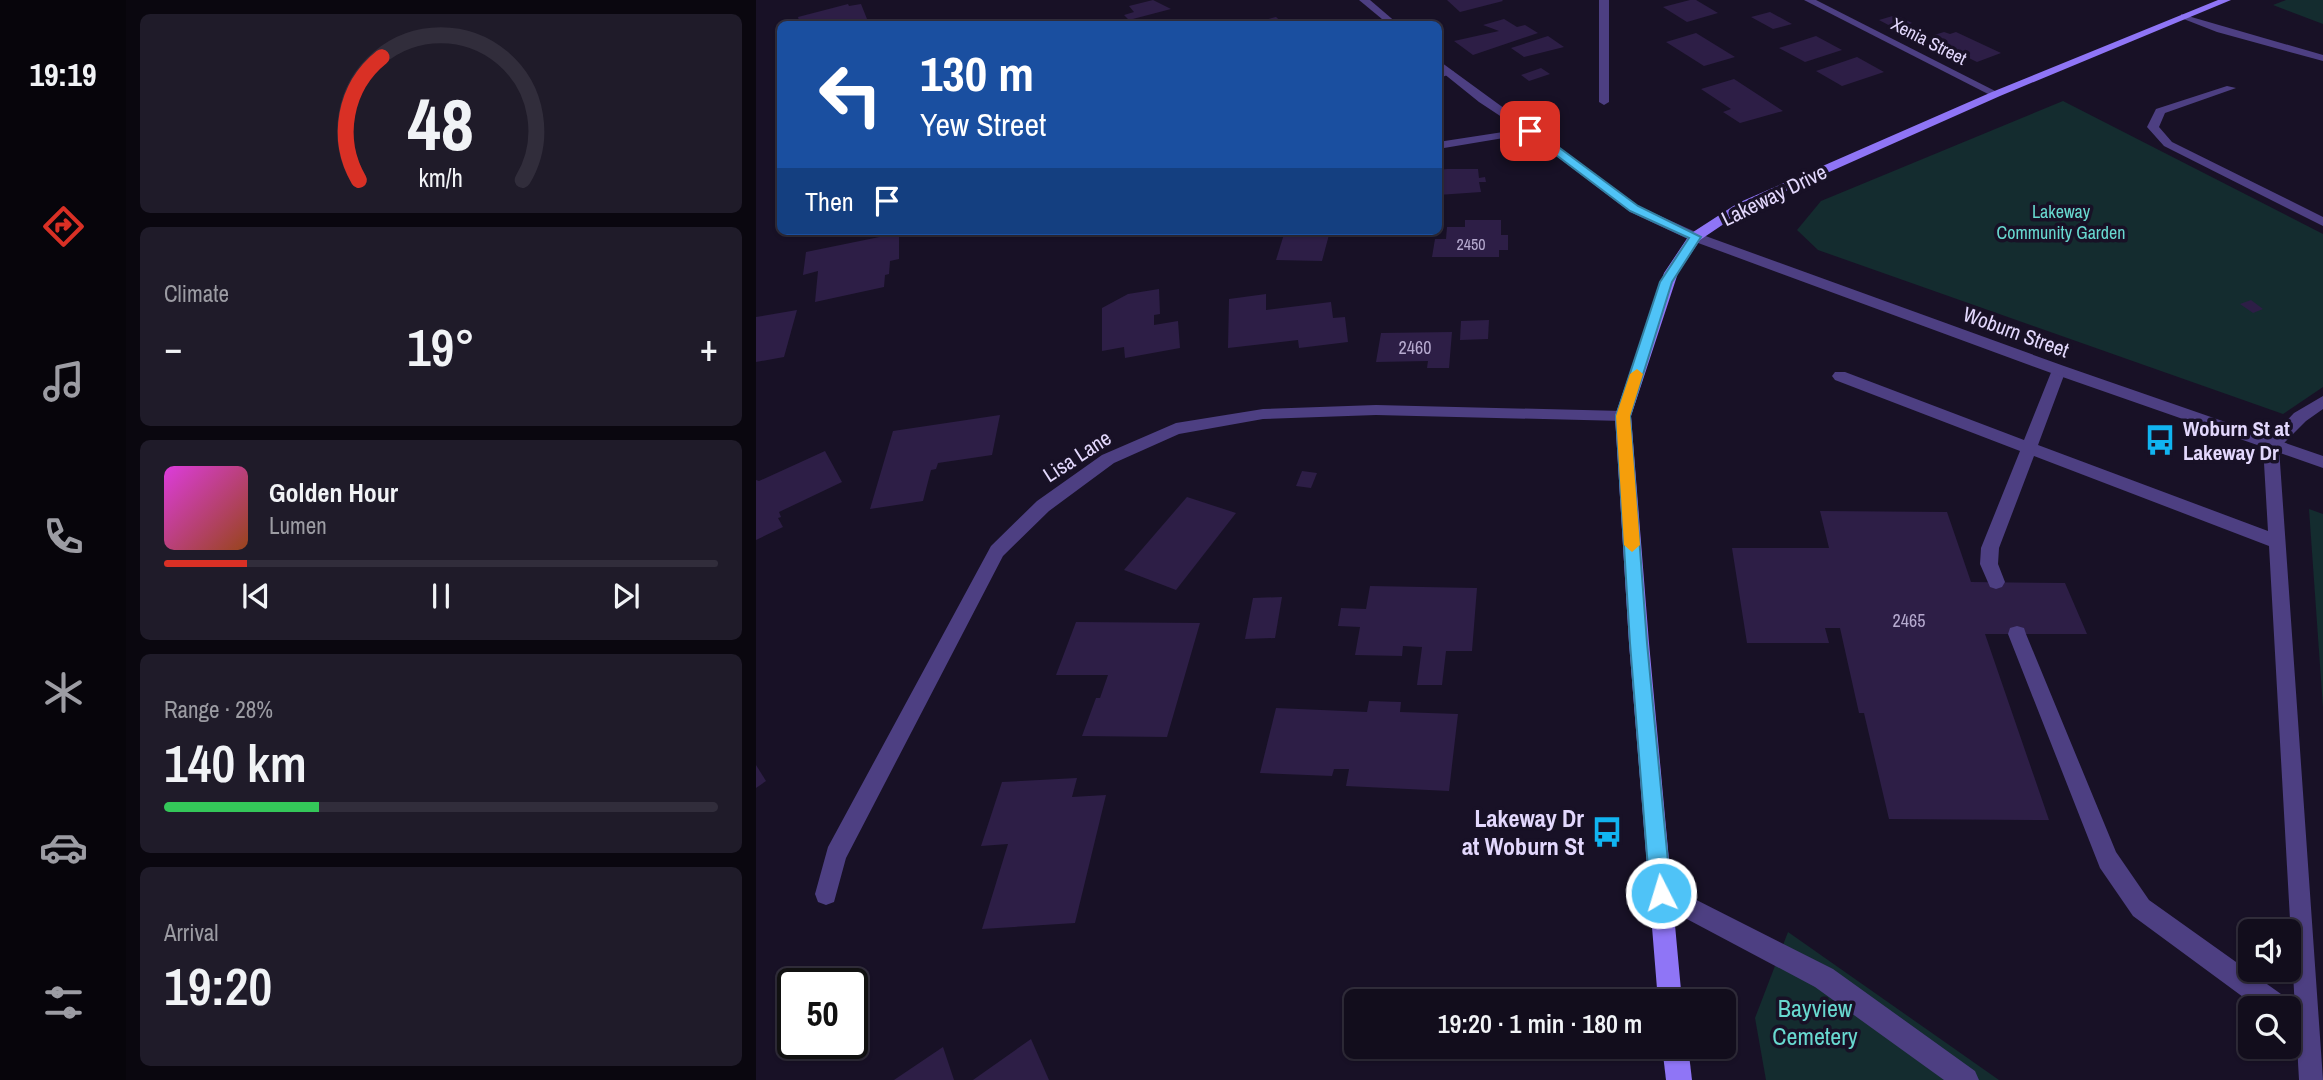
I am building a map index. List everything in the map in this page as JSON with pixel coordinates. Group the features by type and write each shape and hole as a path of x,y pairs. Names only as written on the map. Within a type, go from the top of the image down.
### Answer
{"main road":[{"name":"Lakeway Drive","path":"1669,989 1639,643 1623,416 1666,282 1695,237 1742,206 1996,94 2226,0"},
{"path":"1677,1059 1679,1080"}],"street":[{"path":"1364,0 1389,21"},
{"path":"1604,0 1604,102"},
{"name":"Xenia Street","path":"1809,0 1996,94"},
{"path":"2184,16 2220,30 2323,58"},
{"name":"Woburn Street","path":"1444,74 1530,131 1634,209 1695,237 2271,446 2323,462"},
{"path":"2231,88 2160,111 2153,127 2168,144 2323,222"},
{"path":"1442,145 1530,131"},
{"path":"1996,582 1989,565 1990,548 2059,370"},
{"path":"1840,376 2277,542"},
{"path":"2298,996 2271,446 2300,417 2323,401"},
{"name":"Lisa Lane","path":"826,894 836,855 997,551 1043,506 1108,459 1176,429 1263,414 1377,410 1623,416"},
{"path":"2017,634 2108,860 2141,908 2262,996"},
{"path":"1661,893 1824,978 1966,1080"},
{"path":"2301,1031 2312,1080"}],"green space":[{"path":"2286,0 2323,0 2323,24 2273,5"},
{"name":"Lakeway Community Garden","path":"2063,101 2323,234 2323,387 2283,414 1818,250 1797,230 1821,201"},
{"path":"2309,509 2323,514 2323,708"},
{"name":"Bayview Cemetery","path":"1788,932 1999,1080 1766,1080 1755,1018"}],"building":[{"path":"1153,0 1171,9 1129,20 1124,15 1134,12 1129,6"},
{"path":"1447,0 1502,0 1503,1 1460,12"},
{"path":"1696,0 1718,13 1687,22 1663,7"},
{"path":"848,4 861,4 868,21 799,21 798,17"},
{"path":"1770,12 1792,24 1773,29 1751,17"},
{"path":"1896,15 1912,23 1896,29 1879,20"},
{"path":"1276,17 1281,21 1261,21"},
{"path":"1504,19 1517,27 1525,25 1538,33 1473,55 1454,41 1499,31 1483,25"},
{"path":"1956,32 2001,53 1977,62 1932,40 1939,38 1934,35"},
{"path":"1696,33 1735,57 1704,66 1666,42"},
{"path":"1548,36 1564,47 1524,57 1511,48"},
{"path":"1816,36 1842,50 1805,62 1779,48"},
{"path":"1857,57 1884,72 1842,86 1816,71"},
{"path":"1541,68 1550,74 1529,81 1521,75"},
{"path":"1734,79 1783,111 1740,123 1723,112 1731,109 1701,89"},
{"path":"1478,169 1479,178 1485,177 1486,182 1479,182 1481,192 1442,195 1442,170"},
{"path":"1465,220 1501,220 1501,235 1508,235 1508,250 1499,250 1499,257 1432,257 1435,239 1446,239 1447,227 1465,227"},
{"path":"899,235 899,259 890,261 884,287 815,302 818,271 803,275 806,252"},
{"path":"1284,235 1329,235 1322,261 1276,260"},
{"path":"1159,289 1160,314 1154,315 1154,325 1178,321 1180,348 1125,358 1124,347 1102,351 1102,308 1128,294"},
{"path":"1266,294 1266,310 1331,302 1333,318 1345,317 1348,342 1299,348 1298,340 1228,348 1229,299"},
{"path":"2251,300 2263,309 2253,313 2240,304"},
{"path":"797,310 784,357 756,362 756,317"},
{"path":"1489,320 1488,339 1460,340 1461,321"},
{"path":"1452,332 1449,368 1427,368 1428,361 1376,362 1381,333"},
{"path":"1000,415 992,455 938,463 936,469 931,470 923,501 870,509 893,431"},
{"path":"825,451 842,482 779,512 781,517 778,518 783,527 756,540 756,480"},
{"path":"1302,471 1317,473 1311,488 1296,486"},
{"path":"1187,497 1236,513 1176,590 1124,570"},
{"path":"1820,511 1947,512 1971,582 2065,583 2087,634 1985,634 2049,820 1889,819 1864,713 1859,713 1840,628 1825,628 1829,643 1747,643 1732,548 1829,548"},
{"path":"1370,586 1477,588 1472,651 1446,651 1442,685 1417,685 1422,647 1403,646 1402,656 1355,655 1360,627 1338,626 1341,608 1366,609"},
{"path":"1282,597 1275,638 1245,639 1253,598"},
{"path":"1076,622 1200,623 1167,737 1082,736 1108,675 1056,675"},
{"path":"1369,701 1401,702 1400,712 1458,714 1449,791 1346,786 1349,769 1334,769 1332,776 1260,773 1276,708 1367,712"},
{"path":"756,765 766,781 756,788"},
{"path":"1077,778 1072,797 1106,795 1075,923 982,929 1008,844 981,846 1002,782"},
{"path":"1031,1039 1049,1080 973,1080"},
{"path":"943,1047 954,1080 894,1080"}],"slow traffic":[{"path":"1632,545 1623,416 1637,374"}],"place":[{"name":"Woburn St at Lakeway Dr","path":"2160,440"},
{"name":"Lakeway Dr at Woburn St","path":"1607,832"}],"route":[{"path":"1530,131 1634,209 1695,237 1666,282 1623,416 1661,893"}]}
